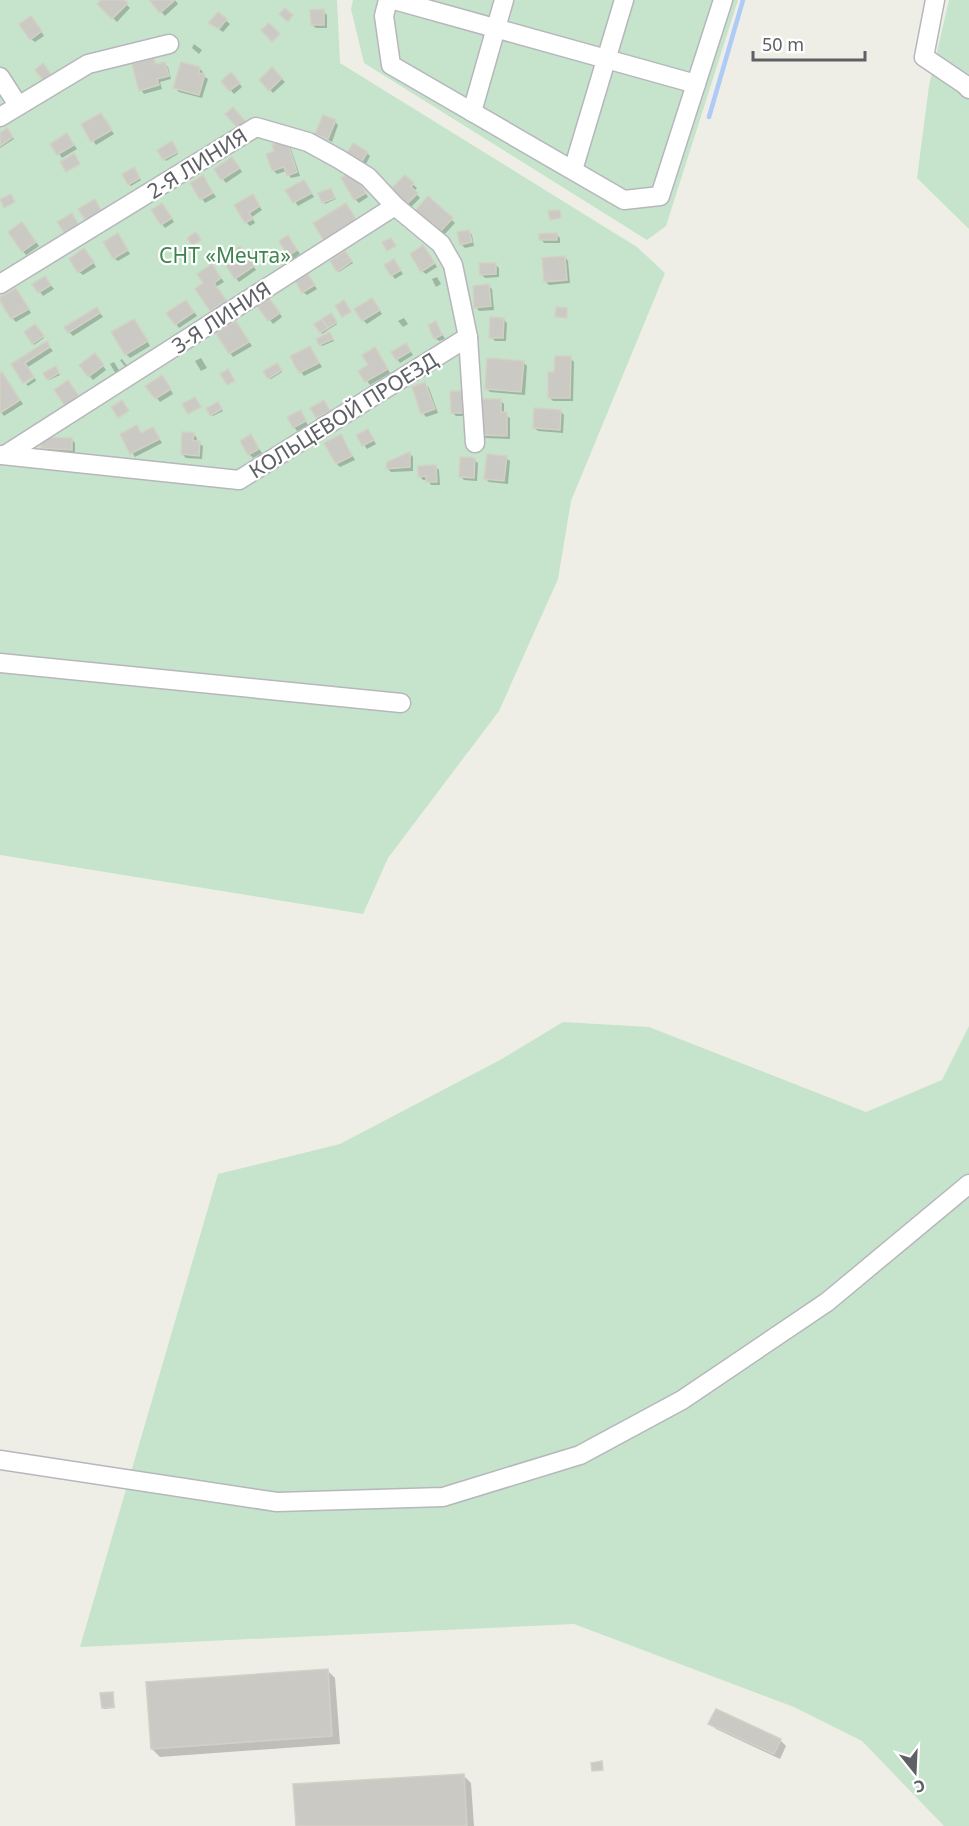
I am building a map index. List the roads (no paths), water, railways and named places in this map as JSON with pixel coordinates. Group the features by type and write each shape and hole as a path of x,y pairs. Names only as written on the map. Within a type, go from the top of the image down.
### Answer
{"street":[{"path":"388,0 384,16 391,65 624,200 660,196 723,0"},
{"path":"394,0 696,84"},
{"path":"472,112 504,0"},
{"path":"573,170 624,0"},
{"path":"935,0 924,57 968,82"},
{"path":"0,117 88,64 169,44"},
{"path":"0,77 18,105"},
{"name":"2-Я ЛИНИЯ","path":"0,284 256,127 308,142 339,159 368,177 395,206"},
{"path":"395,206 441,244 453,265 468,337 475,444"},
{"name":"3-Я ЛИНИЯ","path":"2,455 395,206"},
{"name":"КОЛЬЦЕВОЙ ПРОЕЗД","path":"2,455 238,480 468,337"},
{"path":"0,663 401,703"},
{"path":"0,1460 277,1502 443,1497 580,1455 682,1400 828,1302 969,1185"}],"waterway":[{"path":"709,117 743,0"}],"park label":[{"name":"СНТ «Мечта»","path":"225,255"}]}
